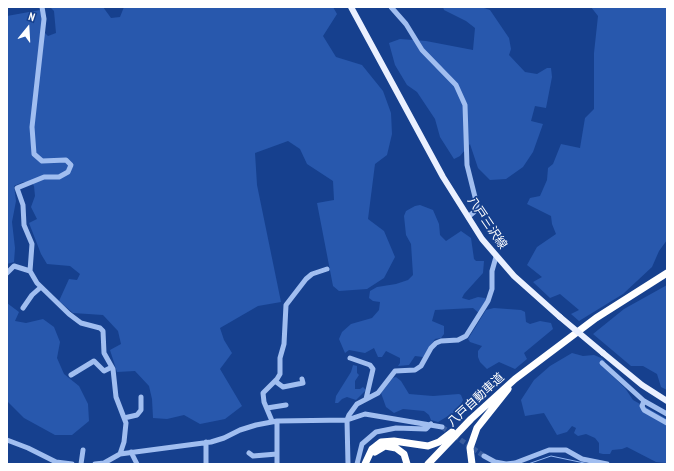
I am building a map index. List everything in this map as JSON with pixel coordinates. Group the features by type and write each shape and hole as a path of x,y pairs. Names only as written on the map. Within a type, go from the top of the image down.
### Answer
{"highway":[{"name":"八戸自動車道","path":"428,464 492,398 596,318 667,273"},
{"name":"八戸自動車道","path":"432,464 473,421 544,357"},
{"path":"472,464 470,448 477,428 511,386"},
{"path":"365,464 372,449 385,441 425,446 439,442 492,398"},
{"path":"370,464 376,452 382,447 389,446 402,452 407,464"}],"main road":[{"name":"八戸三沢線","path":"350,7 443,177 468,217 496,257 514,276 560,317 642,385 667,401"}],"street":[{"path":"30,271 32,244 24,225 23,205 16,188 44,176 59,177 68,172 71,165 66,160 42,161 34,154 32,127 44,19 42,7"},
{"path":"391,7 406,24 422,50 456,85 465,105 467,165 477,205 474,212 468,217"},
{"path":"348,464 347,420 354,408 366,399 378,393 395,371 411,371 421,366 431,348 436,343 440,341 458,340 466,336 488,301 492,289 492,271 496,257"},
{"path":"7,273 14,266 30,271 41,287 57,304 81,323 100,328 103,331 104,353 112,367 116,397 124,418 126,430 120,454"},
{"path":"277,464 274,421 264,402 263,393 280,374 280,358 284,344 286,304 306,279 312,274 327,269"},
{"path":"23,308 32,295 41,287"},
{"path":"350,358 370,365 373,369 366,399"},
{"path":"71,375 94,361 104,371 112,367"},
{"path":"602,364 644,401 667,414"},
{"path":"275,381 282,387 303,383 302,379"},
{"path":"124,418 137,415 140,410 141,397"},
{"path":"644,401 642,406 644,410 667,423"},
{"path":"267,408 286,405"},
{"path":"95,464 104,463 120,454 206,442 224,438 240,430 274,421 347,420 365,414 442,427"},
{"path":"357,464 362,444 376,432 396,428 426,429 431,424"},
{"path":"7,440 28,448 56,462 72,464"},
{"path":"206,442 206,464"},
{"path":"81,464 83,450"},
{"path":"484,456 491,462 515,463 543,452 566,450 582,459 607,464"},
{"path":"132,452 137,464"},
{"path":"249,453 253,456 277,454"}],"shaded area":[{"path":"50,7 103,7 111,18 120,17 124,7 333,7 337,14 323,36 336,57 362,65 383,91 391,113 392,134 387,155 375,164 368,219 384,231 395,257 384,278 367,289 339,291 333,286 317,203 334,200 333,181 307,164 300,149 288,141 255,153 257,185 281,302 258,306 220,328 224,340 232,353 220,369 242,406 225,419 200,424 184,415 167,419 153,418 152,399 149,386 135,371 117,372 110,350 121,344 118,331 103,315 73,313 59,301 69,279 77,280 80,274 70,266 47,264 41,254 29,223 37,219 31,207 35,196 34,186 31,182 23,182 14,186 16,201 12,222 15,248 14,262 7,264 7,16 40,10 45,33 48,36 56,33 54,11"},
{"path":"443,7 481,7 490,10 509,38 511,49 509,55 525,72 537,74 547,68 551,68 552,77 546,108 535,106 531,121 543,124 533,152 523,167 506,179 490,180 478,168 470,144 460,156 454,159 440,137 435,119 417,92 407,85 395,65 389,43 400,39 426,41 473,50 475,28 466,21 444,10"},
{"path":"591,7 667,7 667,240 659,251 652,267 623,294 579,321 571,314 579,310 560,294 550,298 533,282 542,277 527,265 537,247 556,234 551,216 527,204 530,198 540,196 547,180 548,168 553,164 561,144 580,148 585,118 594,109 594,53 598,16"},
{"path":"420,205 433,210 439,224 440,235 446,241 461,231 471,238 474,259 476,261 484,261 483,273 462,298 469,300 478,297 485,298 487,300 480,314 473,308 435,310 432,321 444,326 444,334 441,338 435,339 423,357 415,356 409,365 398,366 400,363 400,358 386,351 382,357 378,357 374,348 365,353 349,350 345,353 339,339 342,332 351,324 372,318 379,310 380,302 373,301 369,298 370,291 377,287 396,284 408,280 413,275 411,244 406,235 404,216 406,211"},
{"path":"667,285 667,390 661,387 657,374 643,366 631,366 593,334 624,309"},
{"path":"7,303 19,312 15,321 26,323 43,319 54,327 60,342 57,358 64,374 79,386 88,404 89,421 72,435 55,435 24,418 7,401"},
{"path":"494,308 521,310 525,312 526,322 530,324 540,321 551,323 553,329 524,353 527,359 515,369 499,362 487,369 480,362 478,357 478,351 482,346 470,342 468,339 486,310"},
{"path":"572,353 583,356 594,355 601,358 605,361 602,366 625,388 633,400 667,419 667,463 656,462 627,447 612,450 610,454 599,453 599,443 595,438 586,434 578,436 574,433 576,428 572,426 567,432 557,435 544,413 525,416 521,400 534,380 550,366"},
{"path":"353,365 357,366 357,373 359,375 355,381 355,389 360,389 363,387 366,390 356,400 347,397 338,403 335,403 336,396 351,372"},
{"path":"396,377 401,381 409,394 433,396 459,394 463,400 458,410 438,422 431,420 429,415 424,411 403,409 394,413 386,407 381,393 393,378"}],"waterway":[{"path":"528,464 551,456 589,464"}],"tunnel":[{"path":"442,427 484,456"}]}
